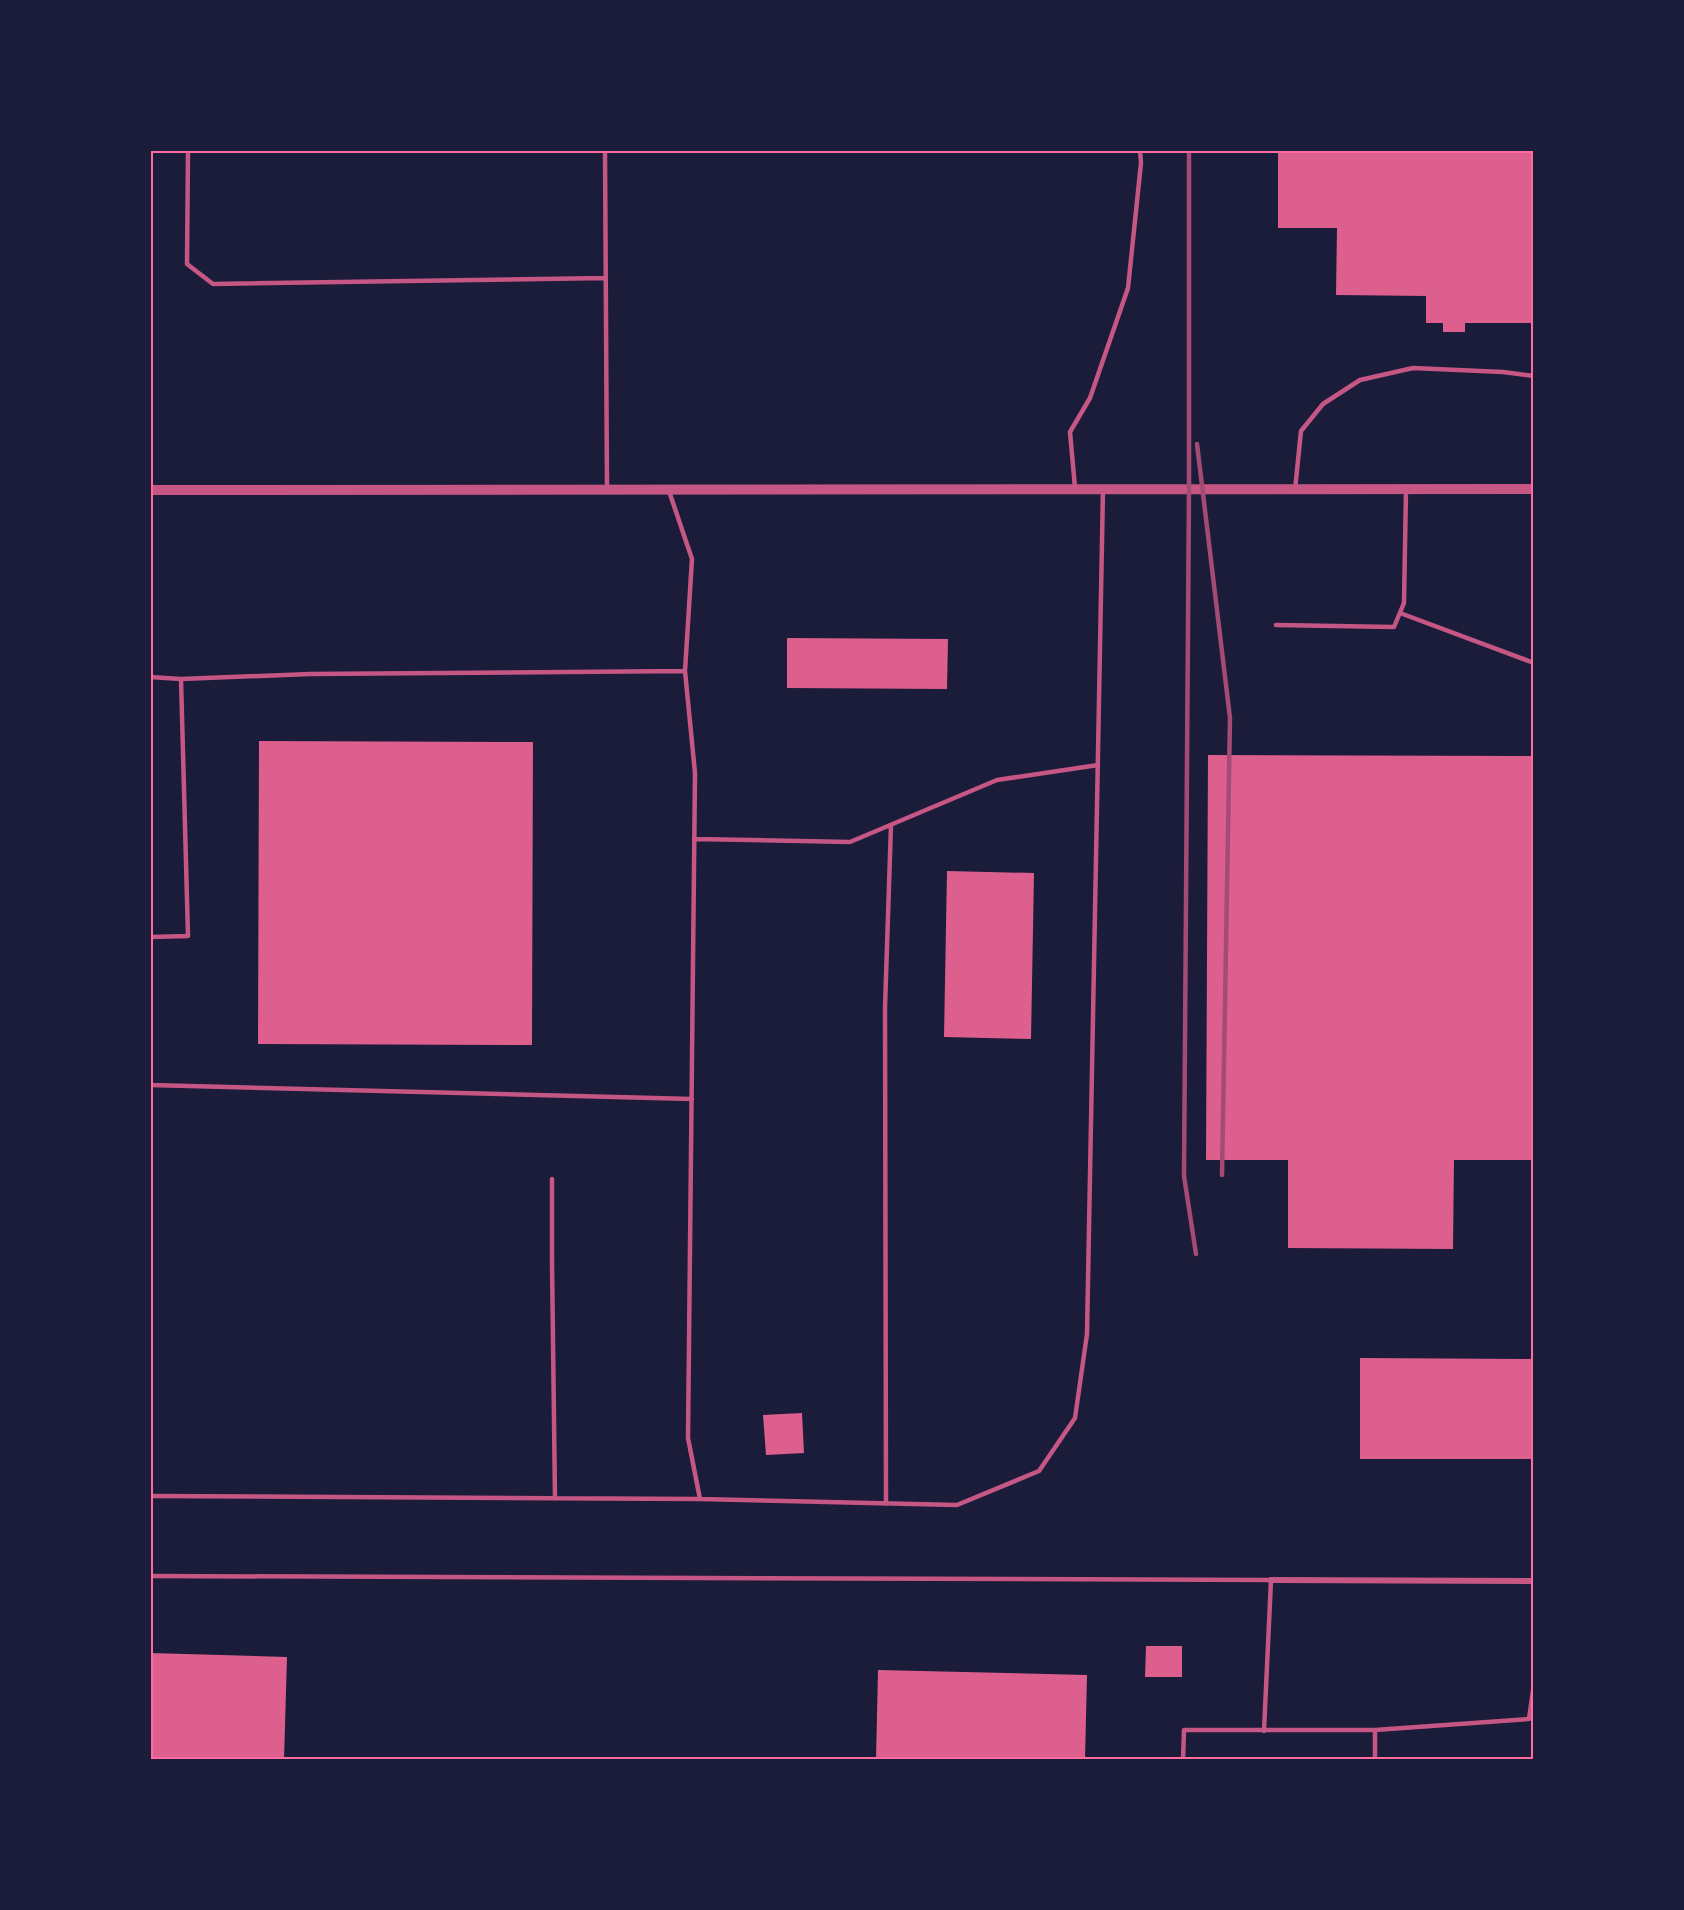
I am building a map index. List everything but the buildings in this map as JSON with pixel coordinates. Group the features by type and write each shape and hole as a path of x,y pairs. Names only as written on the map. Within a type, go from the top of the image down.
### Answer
{"street":[{"path":"150,490 1534,489"},
{"path":"1271,1580 1534,1581"}],"lane":[{"path":"188,150 187,264 213,284 606,278"},
{"path":"605,150 607,491"},
{"path":"1075,488 1070,432 1090,398 1128,288 1141,164 1140,150"},
{"path":"1295,490 1301,431 1323,404 1360,381 1413,368 1503,372 1534,376"},
{"path":"150,1496 700,1499 957,1505 1039,1471 1075,1418 1087,1334 1103,489"},
{"path":"1276,625 1394,627 1404,603 1406,490"},
{"path":"669,491 692,559 685,671 695,773 688,1438 700,1499"},
{"path":"1400,613 1534,663"},
{"path":"150,677 181,679 310,674 685,671"},
{"path":"150,937 188,936 181,679"},
{"path":"694,839 850,842 998,780 1098,765"},
{"path":"886,1504 885,1007 891,825"},
{"path":"150,1085 692,1099"},
{"path":"552,1179 555,1498"},
{"path":"150,1576 1271,1580 1264,1731"},
{"path":"1183,1760 1184,1730 1375,1730 1529,1719 1534,1683"},
{"path":"1375,1730 1375,1760"}],"railway":[{"path":"1189,150 1184,1176 1196,1254"},
{"path":"1197,444 1230,718 1222,1175"}]}
